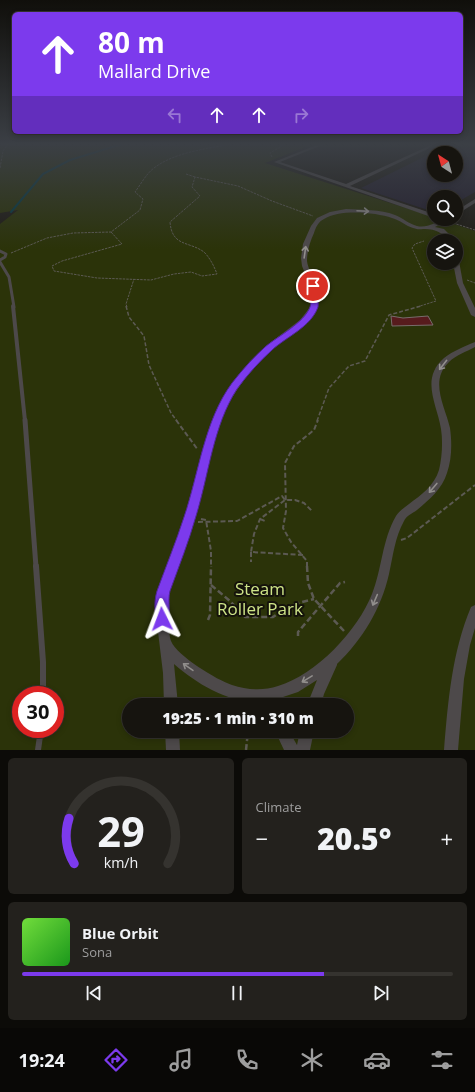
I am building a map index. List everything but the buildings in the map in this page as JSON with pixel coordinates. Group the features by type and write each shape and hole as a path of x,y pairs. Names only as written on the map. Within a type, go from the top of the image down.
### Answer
{"street":[{"path":"326,179 427,214"},
{"path":"346,186 361,179"},
{"path":"463,209 475,201"},
{"path":"171,698 161,598 196,518 199,484 218,418 229,394 253,363 269,348 303,322 314,306 313,286 305,266 304,258 306,244 314,226 319,219 339,212 370,212 393,216 417,228 429,227 442,230 447,234"},
{"path":"442,230 443,226"},
{"path":"458,270 460,283 475,315"},
{"path":"317,698 326,673 334,659 364,622 372,608 378,593 390,543 401,516 435,486 443,470 446,440 445,426 435,395 434,387 437,375 445,361 475,344"},
{"path":"451,750 456,690 465,641 475,611"},
{"path":"165,644 174,657 218,687 253,698"},
{"path":"269,698 297,685 319,672 334,659"},
{"path":"172,738 173,750"},
{"path":"286,738 292,750"},
{"path":"303,750 306,738"}],"lane":[{"path":"0,251 5,253 6,256 0,261 9,277 13,298 29,471 43,662 43,686"},
{"path":"38,750 40,738"}],"path":[{"path":"6,256 47,238 73,233 111,232 140,210 142,199 135,192 143,179"},
{"path":"111,232 122,244 62,261 52,266 54,272 97,278 151,280 174,274 191,272 202,276 217,274 210,259 199,248 188,246 175,238 170,230 170,222 200,196 192,187 195,179"},
{"path":"208,179 238,186 319,219"},
{"path":"463,226 475,230"},
{"path":"351,638 314,599 308,582 307,561 291,542 284,528 285,463 294,446 314,430 329,388 349,366 364,361 375,344 389,315 436,301 412,248 415,244 424,240"},
{"path":"134,279 126,304 129,317 144,336 149,365 171,413 206,460"},
{"path":"390,543 407,538 475,485"},
{"path":"208,620 210,615 211,551 206,522 206,520 196,518 194,522 206,522 237,521 282,496 285,500"},
{"path":"251,562 254,534 260,519 285,500 296,500 304,503 312,511"},
{"path":"260,519 265,521"},
{"path":"251,552 303,555"},
{"path":"298,636 298,632 340,583 345,582"},
{"path":"211,585 230,601 245,617 273,617 290,605 314,599"},
{"path":"246,750 248,738"}],"shaded area":[{"path":"379,179 427,179 427,182 463,182 463,179 475,179 475,192 463,199 463,190 427,190 427,210 361,188"}],"green space":[{"name":"Steam Roller Park","path":"0,179 315,179 427,215 427,226 460,226 475,231 475,750 0,750 0,224 18,210 0,213"}],"waterway":[{"path":"11,212 39,179"}],"route":[{"path":"162,619 161,598 163,591 190,517 214,429 224,403 229,394 253,363 269,348 303,322 314,306 313,286"}]}
